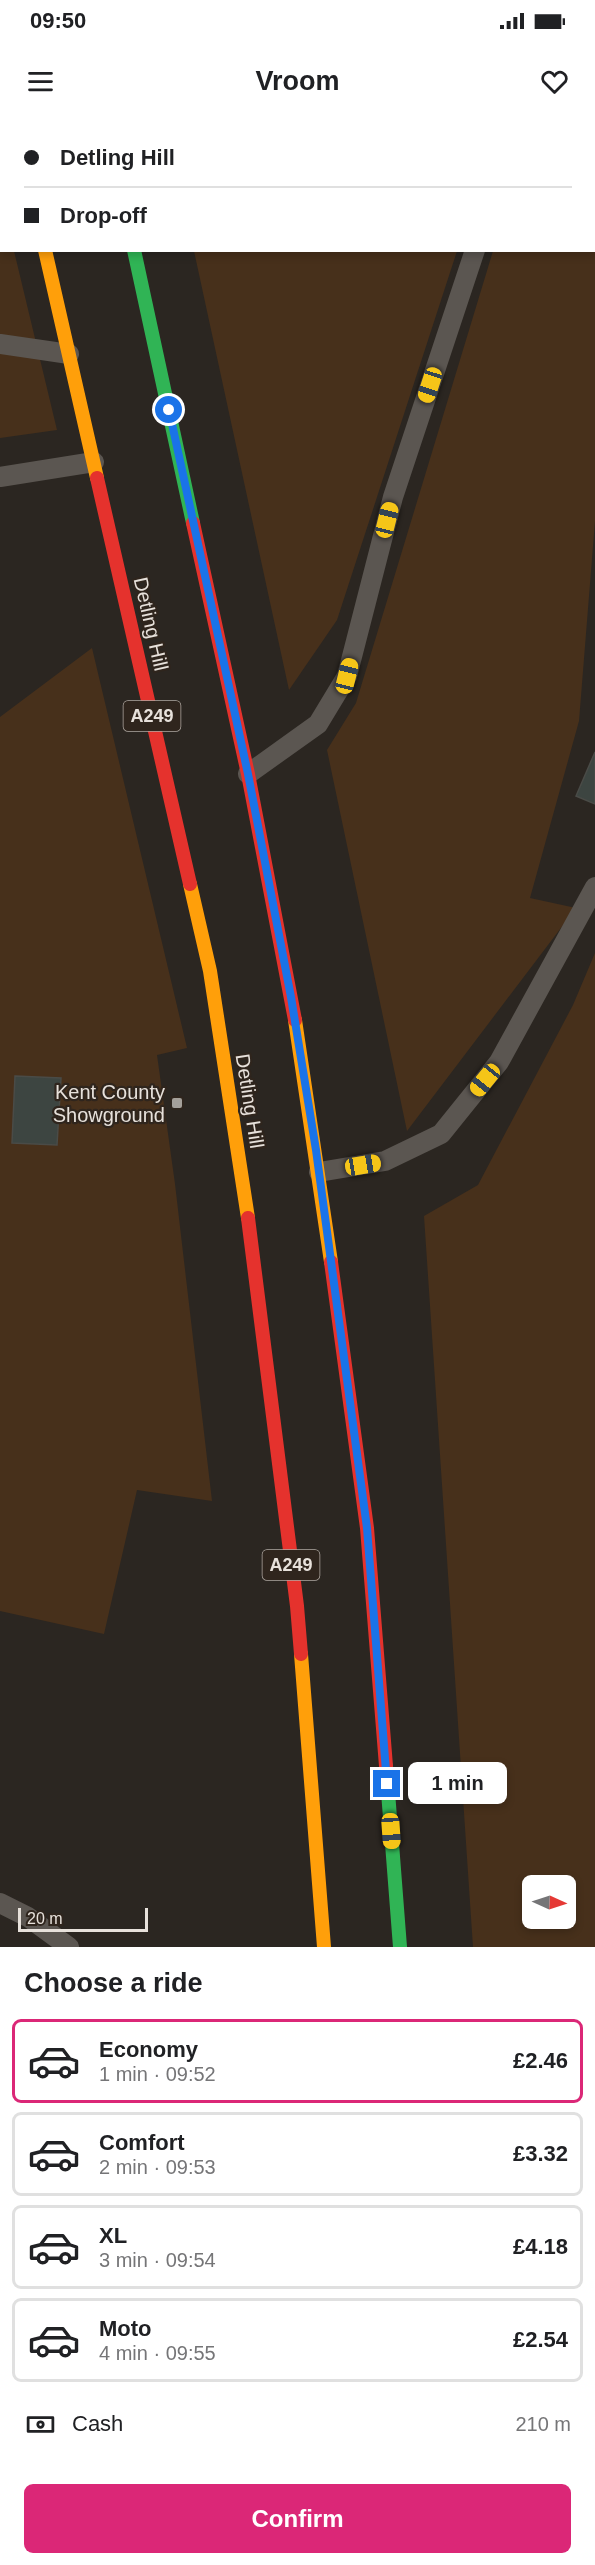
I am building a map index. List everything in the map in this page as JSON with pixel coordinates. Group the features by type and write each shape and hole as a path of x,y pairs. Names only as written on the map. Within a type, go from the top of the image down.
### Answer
{"highway":[{"name":"Detling Hill","path":"45,252 210,970 244,1184 297,1606 324,1947"},
{"path":"134,252 248,774 291,997 319,1172 367,1528 400,1947"}],"lane":[{"path":"248,774 318,724 347,676 393,497 474,252"},
{"path":"0,344 69,354"},
{"path":"0,477 94,462"},
{"path":"319,1172 385,1161 441,1134 499,1062 595,887"},
{"path":"0,1903 28,1917 69,1947"}],"shaded area":[{"path":"0,252 14,252 57,430 0,438"},
{"path":"194,252 457,252 337,620 289,690"},
{"path":"493,252 595,252 595,521 579,721 530,898 576,908 407,1131 327,750 356,703"},
{"path":"92,648 187,1048 157,1055 175,1184 212,1501 137,1490 104,1634 0,1611 0,717","holes":["15,1076 61,1079 57,1145 12,1143"]},
{"path":"595,953 595,1947 473,1947 424,1216 478,1185 573,1005"}],"building":[{"path":"595,752 595,804 576,796"},
{"path":"15,1076 61,1078 57,1145 12,1143"}],"traffic: fast":[{"path":"134,252 193,523"},
{"path":"386,1766 400,1947"}],"traffic: slow":[{"path":"45,252 97,478"},
{"path":"190,884 210,971 248,1218"},
{"path":"295,1020 331,1262"},
{"path":"301,1654 324,1947"}],"traffic: jam":[{"path":"97,478 190,884"},
{"path":"193,523 248,774 295,1020"},
{"path":"248,1218 297,1606 301,1654"},
{"path":"331,1262 367,1528 386,1766"}],"place":[{"name":"Kent County Showground","path":"177,1103"}],"route":[{"path":"169,410 248,774 291,997 316,1150 367,1528 387,1784"}]}
